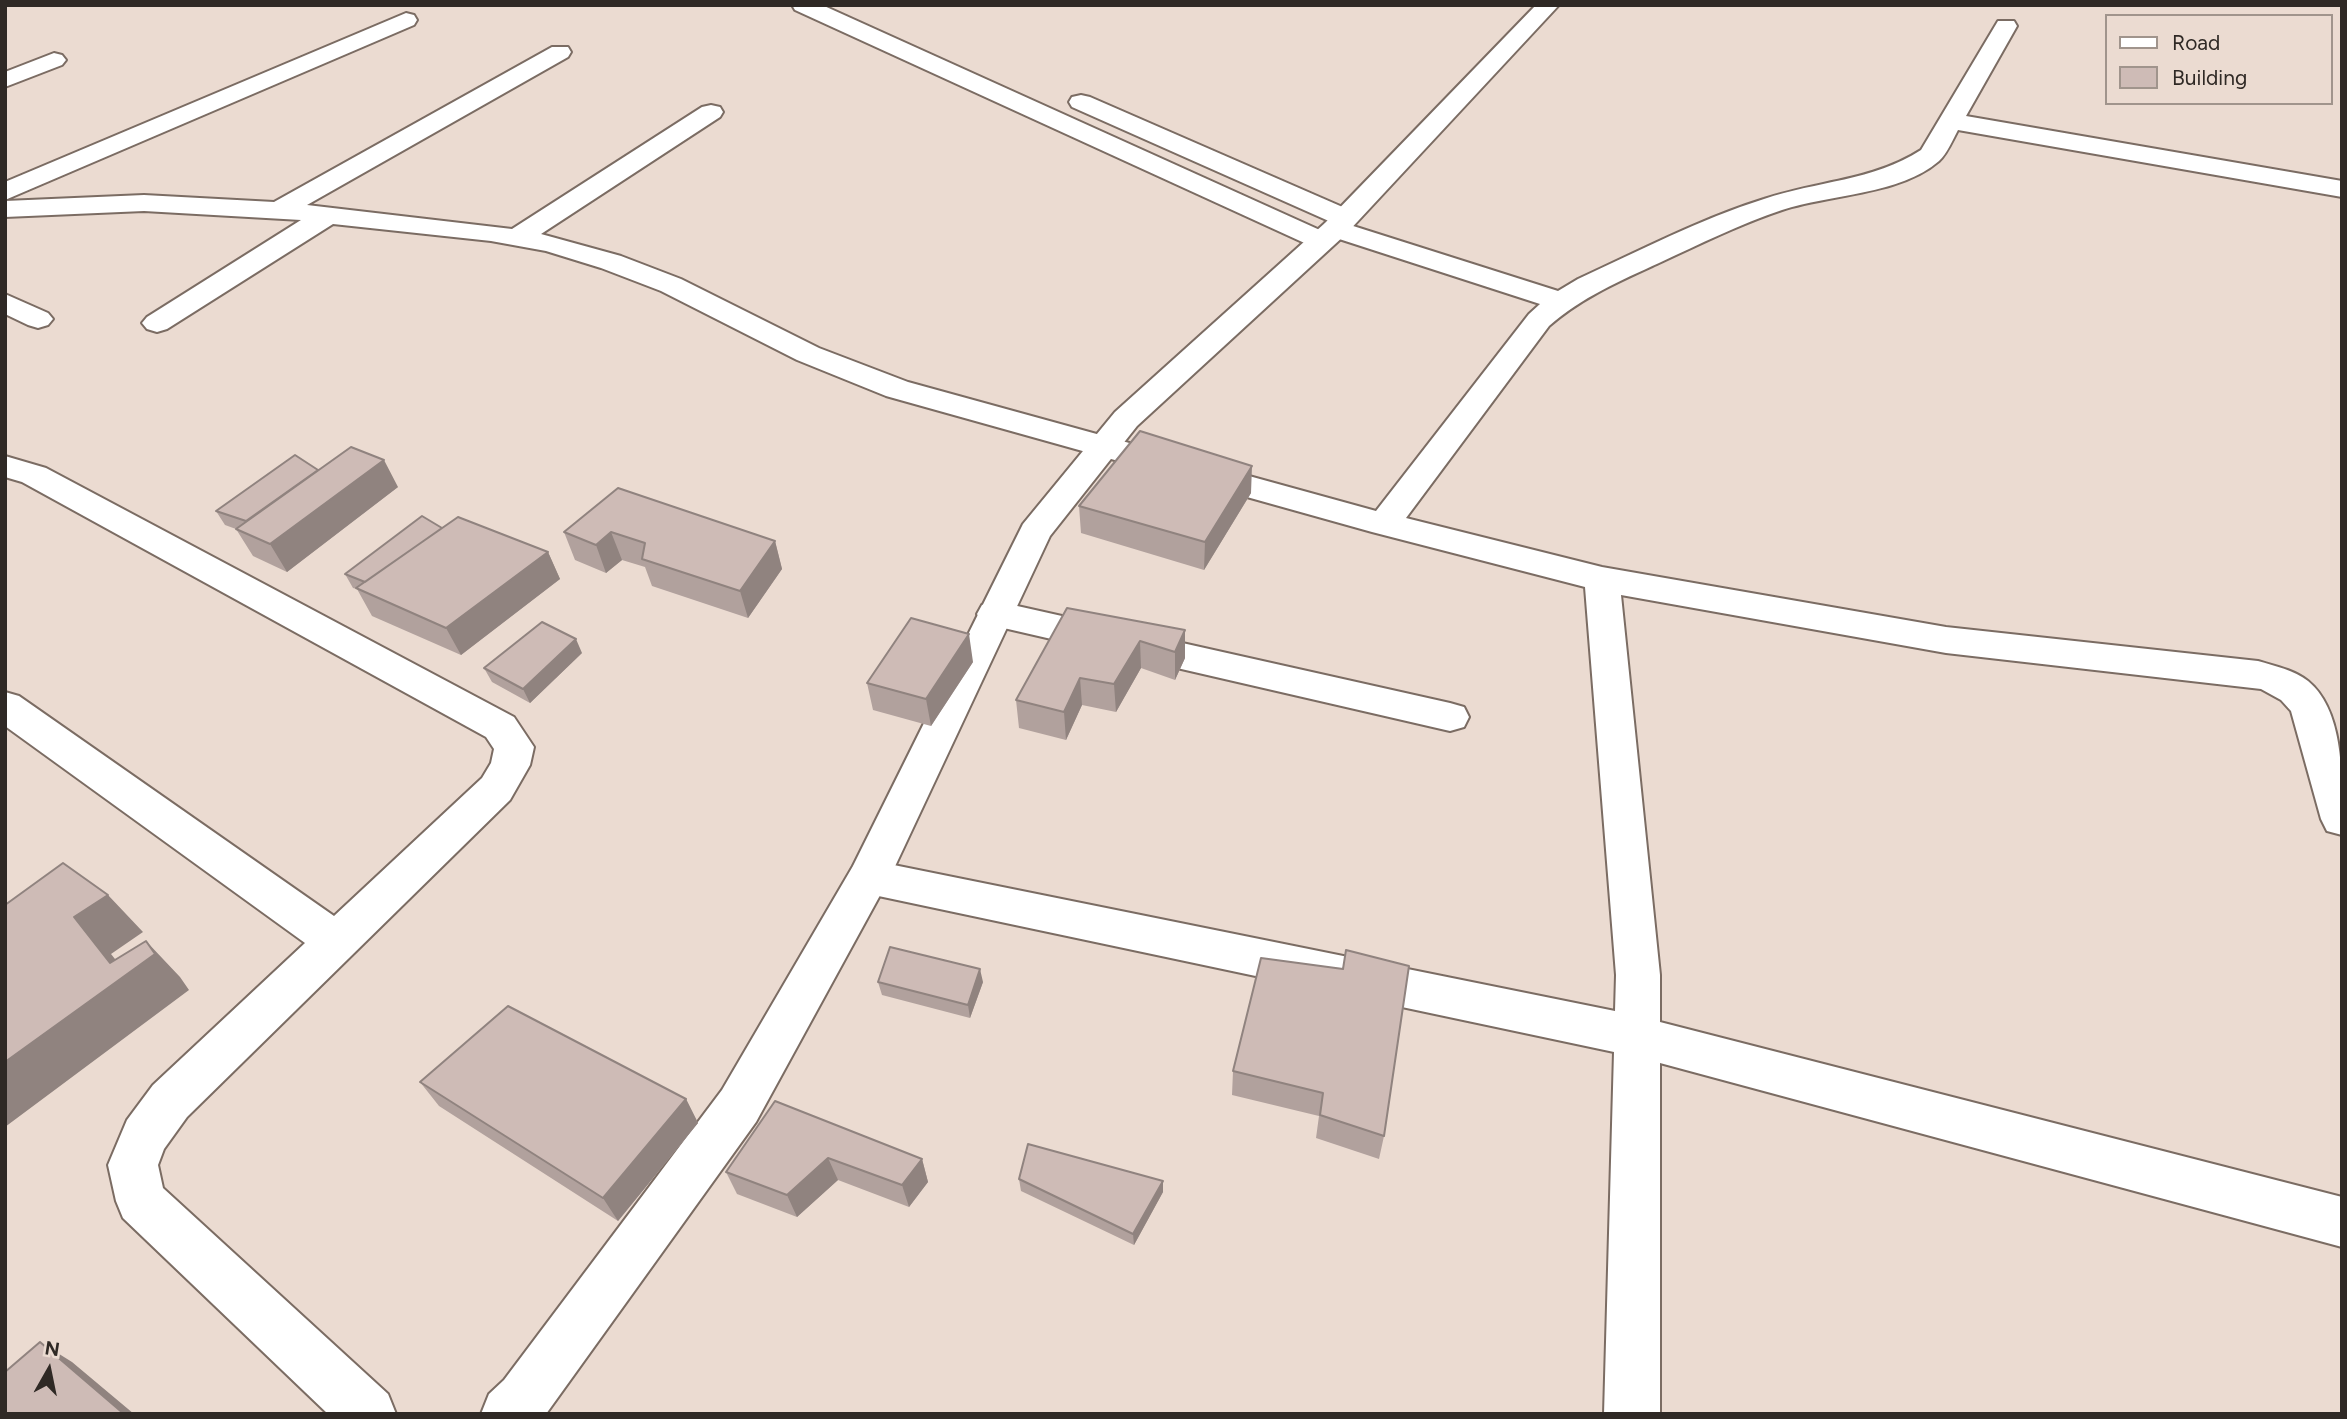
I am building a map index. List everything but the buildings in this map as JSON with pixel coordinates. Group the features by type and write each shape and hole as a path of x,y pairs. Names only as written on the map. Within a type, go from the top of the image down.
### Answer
{"street":[{"path":"803,5 1334,229 1561,301"},
{"path":"509,1414 523,1399 739,1106 869,877 1035,532 1126,419 1334,229 1548,5"},
{"path":"5,192 406,20"},
{"path":"1384,524 1539,320 1561,301 1588,285 1774,204 1894,175 1918,165 1931,155 2006,26"},
{"path":"279,210 559,52"},
{"path":"5,80 54,60"},
{"path":"1064,95 1334,229"},
{"path":"516,238 711,112"},
{"path":"1951,121 2342,189"},
{"path":"5,209 144,203 279,210 516,238 611,262 671,285 808,354 897,388 1384,524 1602,579 1946,640 2258,675 2284,682 2302,695 2310,709 2342,819"},
{"path":"157,323 328,215"},
{"path":"5,303 38,319"},
{"path":"5,466 34,475 500,727 514,747 510,765 496,789 170,1101 144,1136 133,1165 141,1201 368,1414"},
{"path":"1602,579 1637,975 1632,1414"},
{"path":"995,614 1450,717"},
{"path":"5,706 336,941"},
{"path":"869,877 1636,1036 2342,1222"}]}
